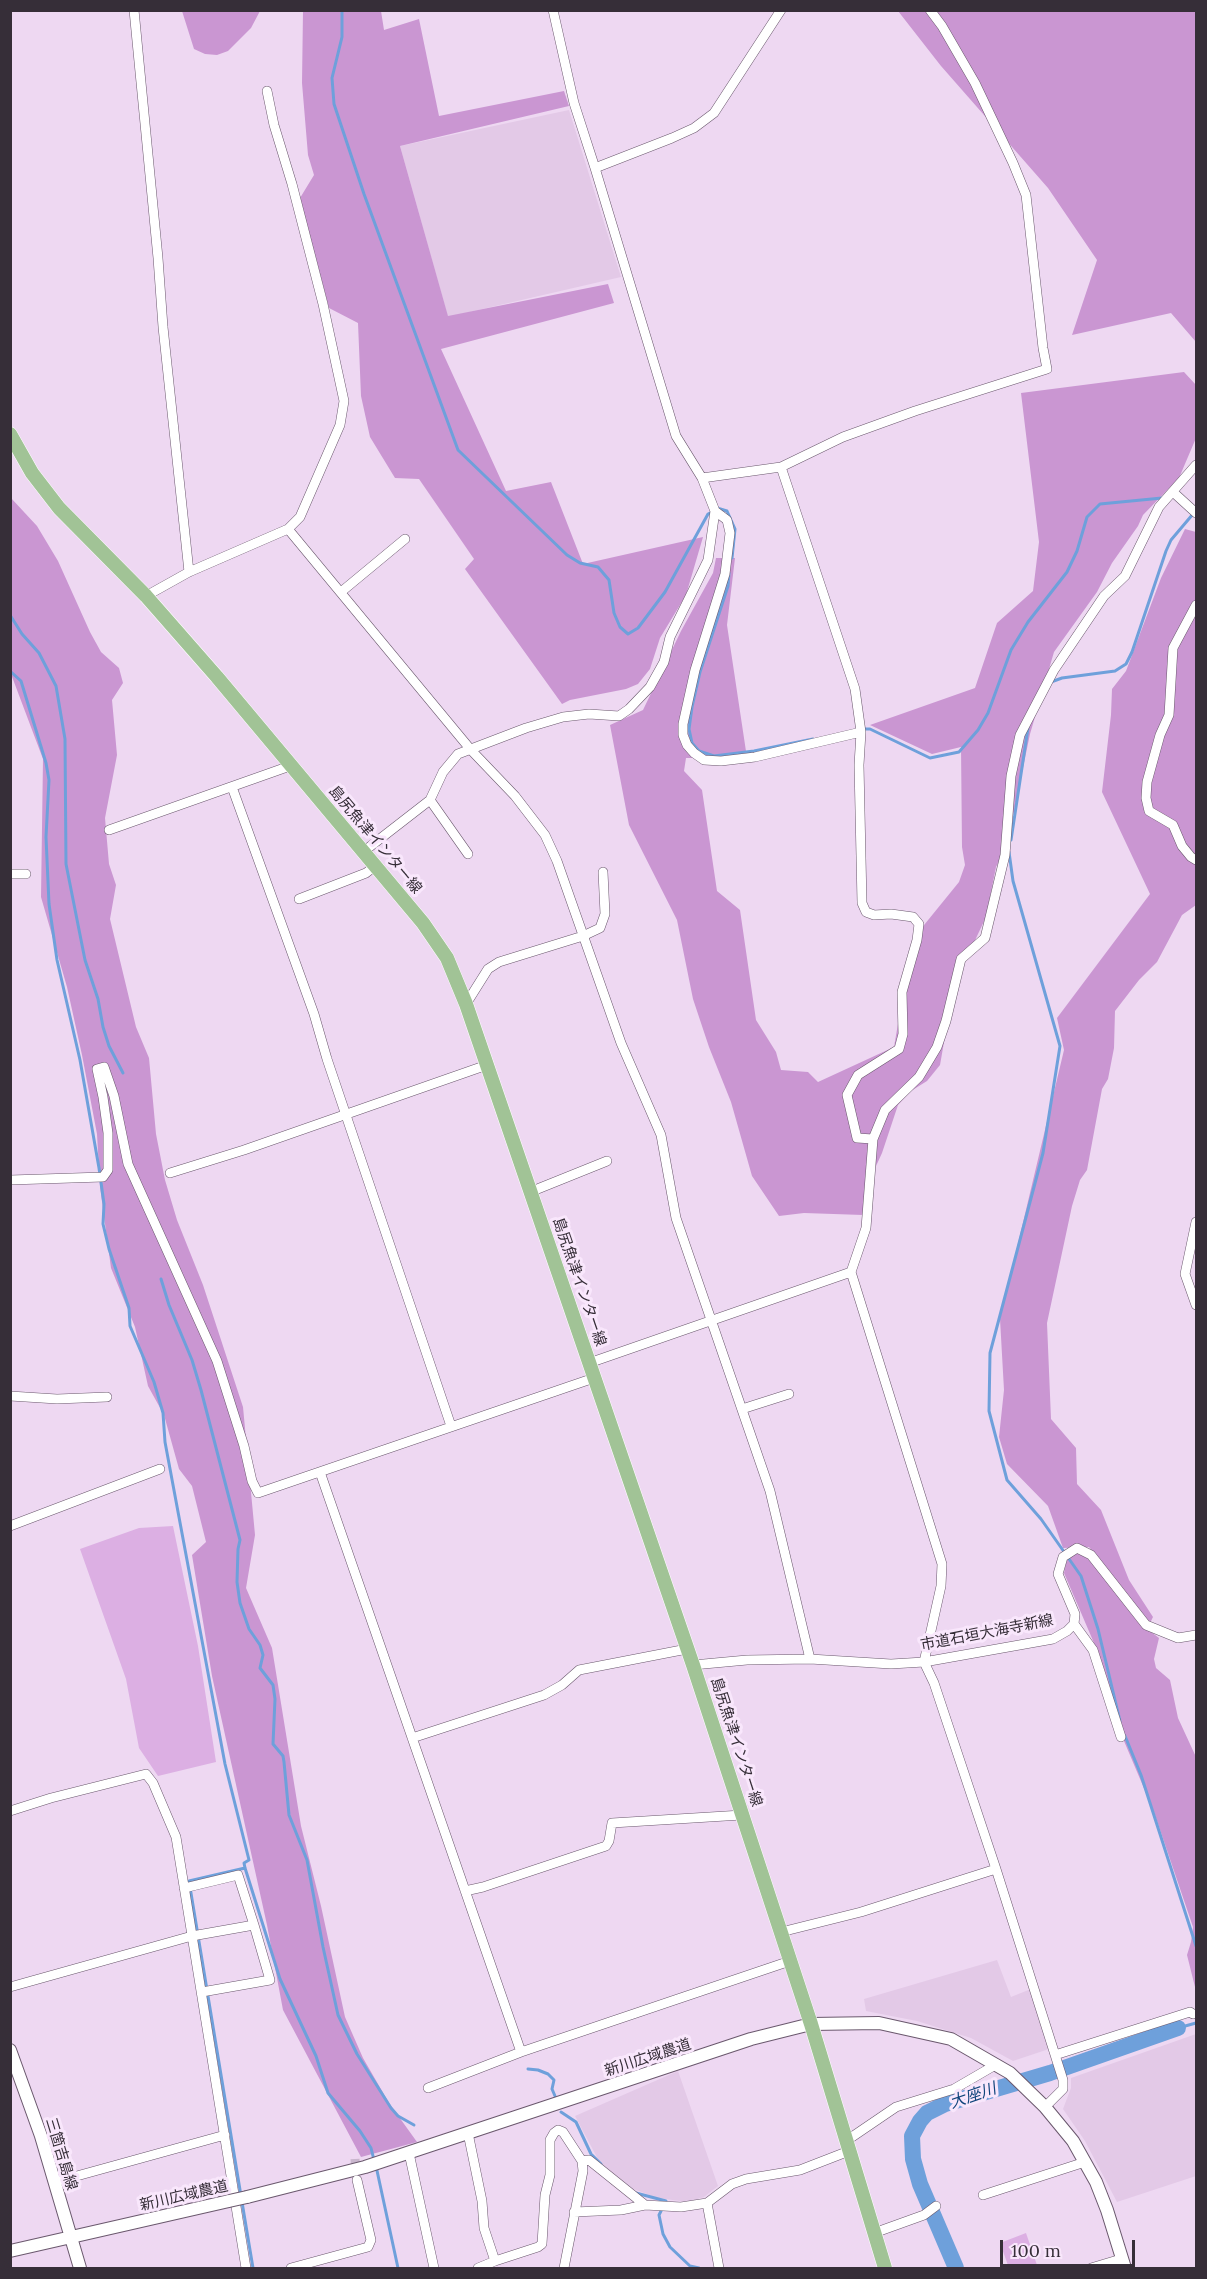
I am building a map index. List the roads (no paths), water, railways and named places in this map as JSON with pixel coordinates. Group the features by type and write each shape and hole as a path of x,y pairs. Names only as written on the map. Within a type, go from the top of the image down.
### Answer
{"main road":[{"name":"島尻魚津インター線","path":"10,434 32,473 59,508 146,596 217,677 438,944 454,972 693,1665 781,1932 885,2268"}],"street":[{"path":"134,10 159,258 164,338 189,572"},
{"path":"363,852 430,800 443,772 458,754 526,728 563,717 589,714 619,716 629,709 650,687 664,662 670,637 708,560 715,511 702,478 676,436 596,168 574,103 553,10"},
{"path":"596,168 687,132 714,113 781,10"},
{"path":"702,478 781,467 834,441 915,411 1047,369 1026,195 975,83 942,26 930,10"},
{"path":"146,596 189,572 288,530 300,517 334,441 344,401 323,304 267,92"},
{"path":"1045,2107 1063,2089 1062,2080 996,1869 934,1683 924,1662 941,1586 942,1564 851,1272 866,1228 873,1139 885,1110 920,1077 937,1047 946,1022 961,959 986,938 1005,855 1015,753 1020,735 1054,670 1104,596 1125,576 1159,507 1197,465"},
{"path":"781,467 855,689 861,732 859,765 862,903 866,912 874,915 891,914 913,917 919,924 917,940 902,992 903,1034 899,1049 858,1075 847,1095 857,1138 873,1139"},
{"path":"1173,492 1197,513"},
{"path":"715,511 727,520 730,533 725,574 695,670 683,724 683,735 687,745 704,760 721,761 755,757 861,732"},
{"path":"288,530 471,750 515,796 545,836 567,886 582,936 621,1043 661,1135 676,1218 771,1491 810,1659"},
{"path":"341,592 405,539"},
{"path":"1197,605 1173,648 1169,715 1160,735 1147,782 1146,798 1149,811 1173,825 1182,846 1191,858 1197,860"},
{"path":"109,830 290,766"},
{"path":"232,787 314,1014 345,1113 451,1426"},
{"path":"430,800 468,854"},
{"path":"299,899 366,873 375,866"},
{"path":"466,1004 488,969 499,962 582,936 600,928 605,914 603,872"},
{"path":"10,874 26,874"},
{"path":"170,1173 244,1150 487,1065"},
{"path":"10,1180 103,1177 108,1170 108,1133 97,1069 104,1067 114,1096 128,1164 217,1361 244,1446 252,1481 258,1493 594,1378"},
{"path":"530,1192 607,1161"},
{"path":"1197,1222 1185,1274 1197,1305"},
{"path":"589,1363 851,1272"},
{"path":"742,1409 789,1394"},
{"path":"10,1396 57,1399 107,1397"},
{"path":"10,1526 160,1469"},
{"path":"320,1472 521,2052"},
{"name":"市道石垣大海寺新線","path":"693,1665 747,1660 810,1659 891,1664 924,1662 1053,1639 1074,1624 1075,1614 1058,1574 1063,1557 1077,1548 1091,1555 1146,1625 1178,1638 1197,1635"},
{"path":"1074,1624 1093,1650 1121,1737"},
{"path":"412,1738 544,1695 562,1685 579,1670 687,1649"},
{"path":"10,1811 146,1774 153,1783 176,1837 189,1887 246,2268"},
{"path":"465,1891 606,1845 609,1841 612,1823 742,1815"},
{"path":"781,1932 861,1912 996,1869"},
{"path":"189,1887 238,1875 270,1980 204,1992"},
{"path":"10,1987 195,1935 254,1925"},
{"path":"428,2088 521,2052 790,1961"},
{"path":"1055,2057 1190,2012 1192,2014"},
{"name":"新川広域農道","path":"10,2251 247,2197 375,2164 751,2039 810,2024 879,2023 951,2039 1010,2073 1045,2107 1073,2141 1085,2162 1107,2210 1123,2264"},
{"name":"三箇吉島線","path":"10,2050 41,2136 80,2268"},
{"path":"574,2212 621,2210 645,2205 681,2207 707,2204 732,2184 746,2179 800,2170 848,2146 896,2107 954,2089 997,2064"},
{"path":"478,2268 542,2244 550,2140 558,2130 563,2132 582,2161 583,2171 564,2268"},
{"path":"468,2133 482,2201 484,2228 495,2261"},
{"path":"55,2182 225,2135"},
{"path":"409,2153 434,2268"},
{"path":"582,2161 589,2160 645,2205"},
{"path":"983,2195 1085,2162"},
{"path":"291,2268 368,2247 371,2240 357,2180"},
{"path":"707,2204 719,2268"},
{"path":"874,2233 924,2215 936,2206"},
{"path":"505,2258 510,2268"},
{"path":"1090,2268 1123,2264"}],"waterway":[{"path":"342,10 342,37 332,78 334,104 364,194 458,450 567,555 580,563 598,567 609,580 614,613 620,627 628,634 638,628 665,592 708,514 712,512"},
{"path":"863,729 870,729 930,758 959,752 978,730 988,713 1011,650 1028,622 1067,572 1077,551 1087,517 1100,504 1162,498"},
{"path":"717,508 727,511 735,529 732,558"},
{"path":"1051,682 1062,678 1115,671 1126,664 1166,551 1171,540 1193,514"},
{"path":"729,573 728,586 700,672 692,707 689,729 692,743 699,751 714,756 754,751 813,739"},
{"path":"10,615 22,634 39,653 56,686 65,739 66,864 85,960 98,999 103,1027 109,1046 123,1073"},
{"path":"10,671 21,681 46,763 49,780 46,837 49,904 57,960 80,1060 99,1168 104,1204 103,1224 129,1308 130,1326 154,1382 163,1413 165,1442 225,1764 249,1860 244,1863 245,1868 280,1979 316,2056 328,2093 360,2131 371,2148 374,2160"},
{"path":"1011,840 1028,728"},
{"path":"1009,852 1013,881 1060,1046 1043,1153 990,1353 989,1411 1007,1480 1041,1519 1081,1576 1098,1629 1120,1721"},
{"path":"161,1279 169,1305 192,1360 240,1540 237,1582 240,1603 249,1629 260,1645 263,1655 260,1668 273,1685 275,1699 273,1744 283,1756 289,1815 307,1860 338,2015 357,2054 391,2108 398,2116 414,2125"},
{"path":"1125,1736 1141,1775 1196,1946"},
{"path":"241,2196 189,1881 245,1868"},
{"path":"1178,2028 1196,2023"},
{"name":"大座川","path":"956,2268 920,2184 913,2159 912,2136 927,2113 945,2104 1050,2073 1178,2028"},
{"path":"528,2069 548,2074 554,2080 552,2089 555,2096"},
{"path":"561,2112 576,2122 591,2154 601,2164"},
{"path":"376,2166 398,2268"},
{"path":"636,2193 666,2201 659,2215 663,2234 670,2247 690,2266 699,2268"},
{"path":"242,2202 253,2268"}],"tunnel":[{"path":"355,2159 356,2174"}]}
